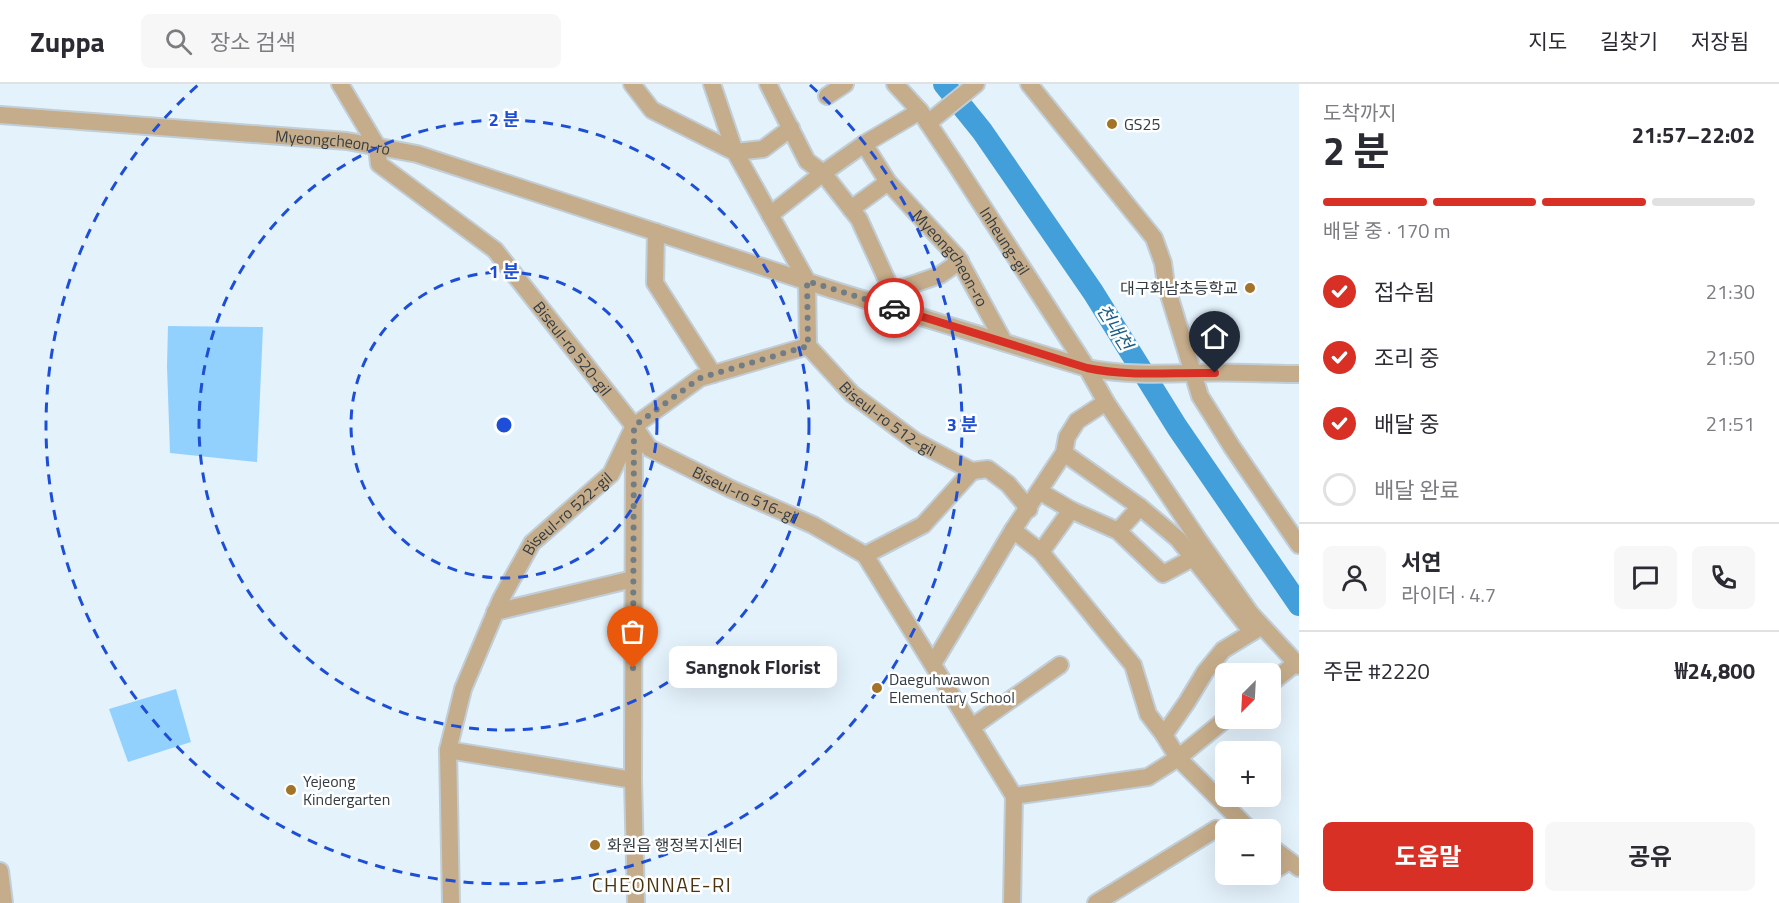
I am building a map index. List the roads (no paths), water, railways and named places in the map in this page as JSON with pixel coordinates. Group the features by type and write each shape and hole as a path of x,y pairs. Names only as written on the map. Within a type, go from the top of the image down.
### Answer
{"street":[{"name":"Biseul-ro 520-gil","path":"340,84 377,147 379,164 495,250 634,426"},
{"path":"632,84 652,110 735,152 763,149 790,128"},
{"path":"712,84 735,152 807,281 808,346"},
{"path":"768,84 807,161 823,173 859,219 902,311"},
{"path":"827,96 845,84"},
{"name":"Inheung-gil","path":"895,84 924,117 1087,368 1192,548"},
{"path":"770,215 864,144 924,117 976,84"},
{"path":"1029,84 1154,238 1200,396 1299,544"},
{"name":"Myeongcheon-ro","path":"0,115 346,141 417,154 807,281 1087,368 1106,372 1170,375 1194,373 1299,374"},
{"name":"Myeongcheon-ro","path":"864,144 888,182 960,261 1004,342"},
{"path":"851,209 888,182"},
{"path":"656,232 655,283 712,374"},
{"path":"893,291 940,275 960,261"},
{"name":"Biseul-ro 522-gil","path":"450,903 448,750 463,689 501,599 532,543 611,474 634,426 700,378 808,346"},
{"name":"Biseul-ro 512-gil","path":"808,346 852,394 915,441 972,471 988,469 1008,484 1029,509"},
{"path":"933,664 1013,530 1064,453 1067,437 1077,421 1106,402"},
{"path":"634,426 633,780 636,903"},
{"name":"Biseul-ro 516-gil","path":"634,426 649,448 731,489 813,525 866,555 1014,796"},
{"name":"Inheung-gil","path":"1064,453 1140,507 1192,548 1251,614 1257,629 1298,664 1281,676"},
{"path":"866,555 923,525 972,471"},
{"path":"1039,491 1071,510 1118,531 1163,574 1192,548"},
{"path":"1118,531 1140,507"},
{"path":"1041,552 1071,510"},
{"path":"1013,530 1041,552 1133,665 1148,714 1179,758 1239,819"},
{"path":"495,612 633,579"},
{"path":"1164,735 1205,672 1223,650 1257,629"},
{"path":"972,727 1060,665"},
{"path":"1012,903 1014,796 1148,777 1179,758 1215,728"},
{"path":"448,750 633,780"},
{"path":"1096,903 1215,830"},
{"path":"1281,855 1294,865"},
{"path":"0,871 4,903"}],"waterway":[{"name":"천내천","path":"944,84 982,131 1093,292 1177,427 1299,605"}],"place":[{"name":"GS25","path":"1112,124"},
{"name":"대구화남초등학교","path":"1250,288"},
{"name":"Sangnok Florist","path":"633,668"},
{"name":"Daeguhwawon Elementary School","path":"877,688"},
{"name":"Yejeong Kindergarten","path":"291,790"},
{"name":"화원읍 행정복지센터","path":"595,845"}],"district":[{"name":"CHEONNAE-RI","path":"662,884"}]}
